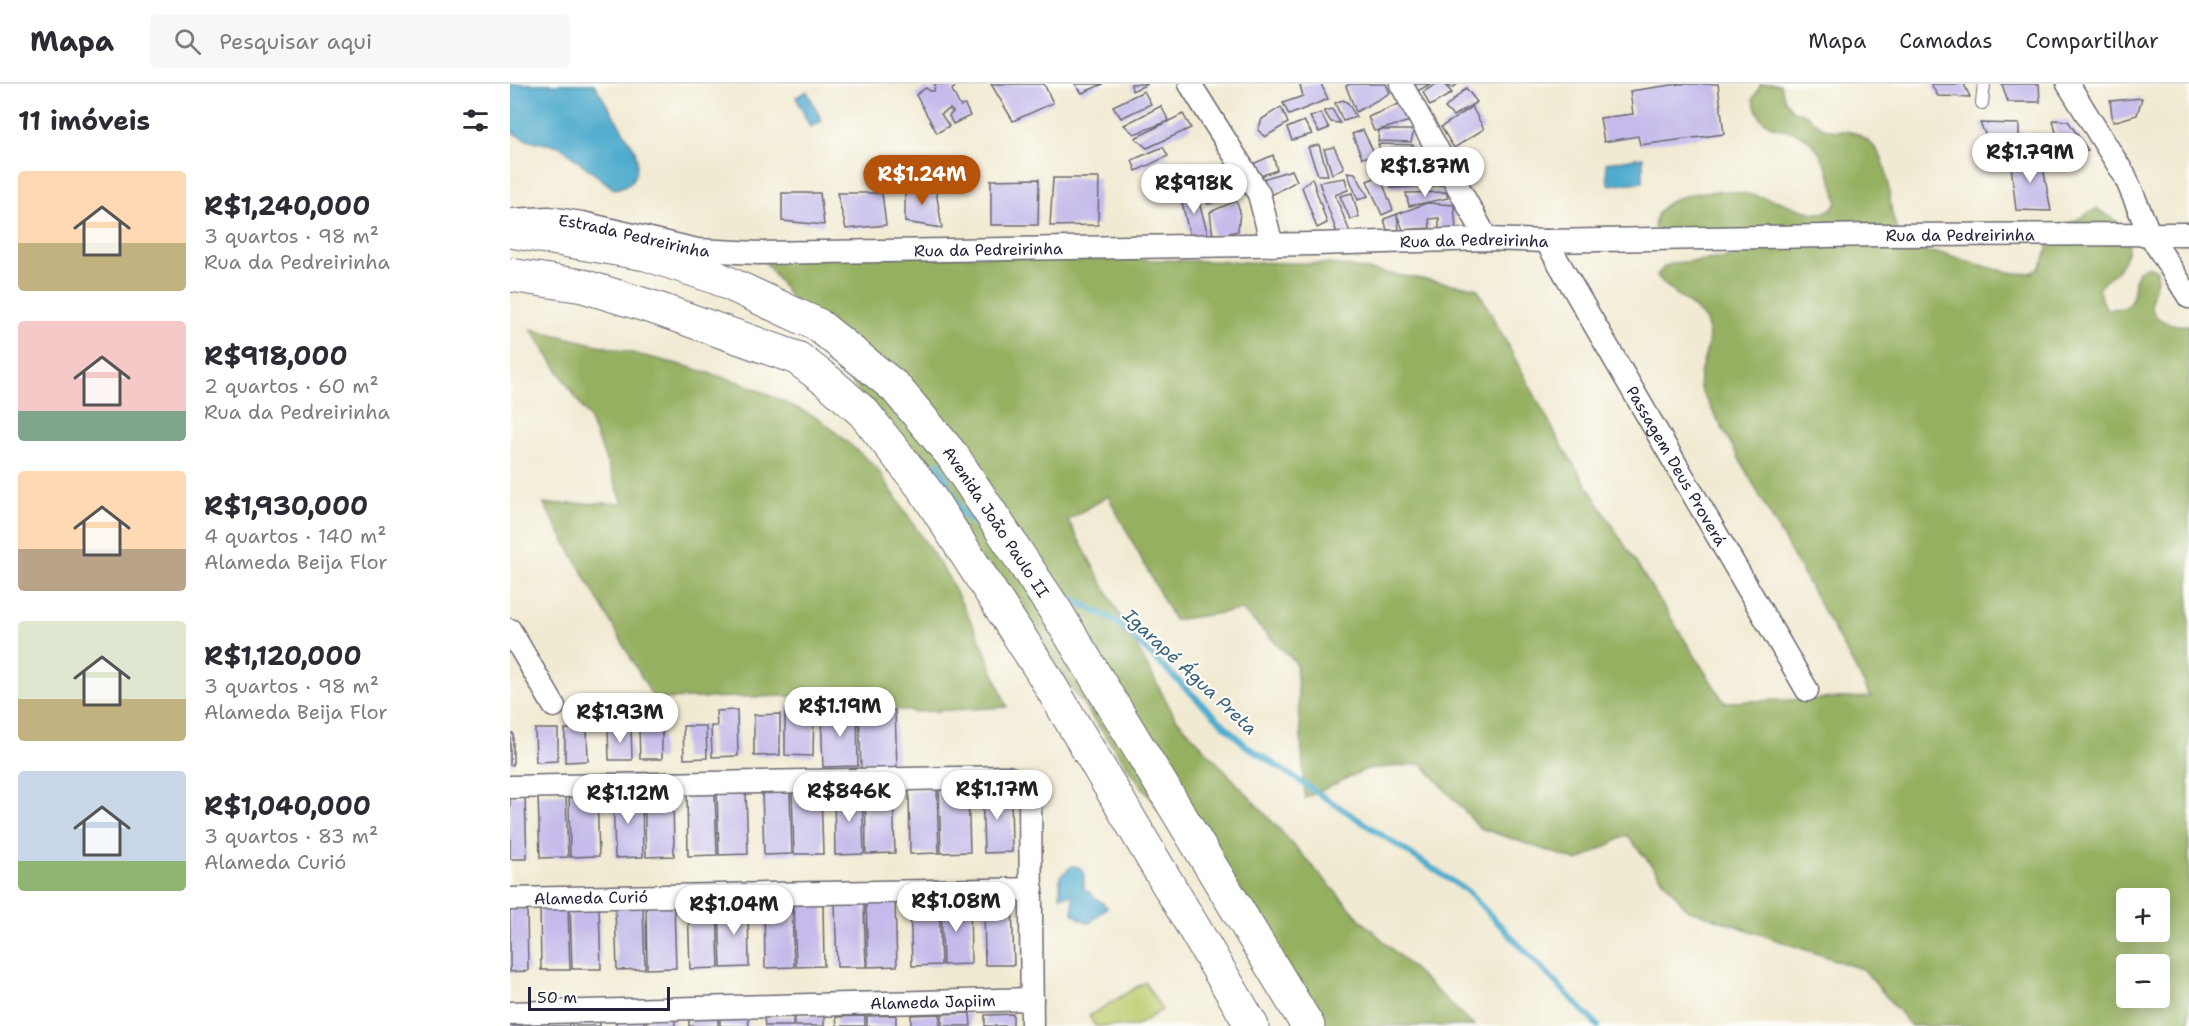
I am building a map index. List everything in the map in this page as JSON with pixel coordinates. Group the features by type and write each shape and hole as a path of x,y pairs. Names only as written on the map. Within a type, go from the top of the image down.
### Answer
{"main road":[{"name":"Avenida João Paulo II","path":"510,231 646,254 715,277 819,325 895,387 952,455 1057,613 1308,1026"},
{"path":"510,275 583,286 658,309 797,358 864,413 925,490 1041,670 1252,1026"}],"street":[{"path":"1190,84 1259,194 1272,245"},
{"path":"1401,84 1487,239"},
{"path":"2068,84 2125,176 2150,235 2189,297"},
{"name":"Estrada Pedreirinha","path":"510,220 549,218 582,223 697,250 759,253"},
{"name":"Rua da Pedreirinha","path":"759,253 1272,245 1487,239 1546,241 1888,235 2189,234"},
{"name":"Passagem Deus Proverá","path":"1546,241 1807,690"},
{"path":"510,630 555,706"},
{"path":"510,787 1008,777 1021,782 1030,798 1032,1026"},
{"name":"Alameda Curió","path":"510,899 1032,889"},
{"name":"Alameda Japiim","path":"510,1013 1032,999"}],"lane":[{"path":"1982,103 1984,84"}],"green space":[{"path":"1761,84 1780,84 1785,100 1793,111 1808,116 1828,130 1855,133 1873,145 1882,158 1886,171 1892,216 1897,230 1906,243 1916,250 1943,254 2004,271 2033,272 2042,264 2052,234 2058,227 2096,209 2114,219 2128,241 2125,258 2119,268 2099,288 2101,300 2107,309 2125,308 2132,297 2136,274 2149,266 2157,270 2151,306 2153,312 2162,321 2189,325 2189,1026 1911,1026 1864,970 1687,909 1627,835 1578,861 1480,828 1422,764 1367,769 1305,798 1296,663 1242,610 1174,620 1108,496 1068,520 1175,717 1360,919 1474,1026 1314,1026 759,253 772,251 1331,264 1477,288 1562,446 1724,702 1871,697 1700,388 1709,336 1705,321 1693,307 1662,282 1657,275 1664,267 1673,263 1738,257 1741,247 1654,228 1656,217 1661,209 1678,198 1703,192 1741,193 1778,201 1813,213 1827,212 1837,202 1828,170 1815,146 1801,135 1769,125 1757,111 1753,99"},
{"path":"531,329 682,365 745,384 820,419 876,467 948,577 981,641 1007,707 915,712 794,696 654,699 544,504 623,503 589,418"},
{"path":"1145,982 1162,1010 1136,1026 1095,1026 1089,1016"}],"water":[{"path":"510,84 594,84 635,150 637,171 632,180 614,189 559,146 530,141 510,132"},
{"path":"807,91 822,121 810,127 796,97"},
{"path":"1643,157 1643,182 1608,185 1606,163"},
{"path":"1072,866 1079,867 1084,873 1084,888 1107,907 1090,923 1073,913 1073,895 1060,896 1060,876"}],"building":[{"path":"935,84 953,84 955,87 952,90 960,106 965,105 970,116 953,124 949,116 953,112 950,109 941,114 949,126 937,133 916,95 926,88 934,91"},
{"path":"991,84 1044,84 1053,103 1013,121"},
{"path":"1075,84 1103,84 1082,93"},
{"path":"1131,84 1148,84 1132,91"},
{"path":"1321,84 1328,99 1289,115 1283,103 1303,96 1300,86"},
{"path":"1386,84 1390,93 1356,112 1346,86"},
{"path":"1408,84 1430,84 1416,92"},
{"path":"1436,84 1458,84 1452,88 1445,85 1452,93 1430,106 1423,92"},
{"path":"1679,84 1718,84 1724,134 1640,145 1638,136 1604,142 1600,118 1633,114 1630,91"},
{"path":"1931,84 1964,84 1970,97 1938,96"},
{"path":"2002,84 2039,84 2040,102 2008,102"},
{"path":"1466,88 1477,102 1453,116 1445,108"},
{"path":"1144,91 1151,104 1121,118 1113,106"},
{"path":"2142,98 2137,115 2113,122 2110,101"},
{"path":"1343,100 1348,103 1356,117 1343,121 1335,103"},
{"path":"1399,104 1410,121 1374,131 1368,117"},
{"path":"1161,106 1169,121 1134,134 1124,125"},
{"path":"1281,107 1288,123 1265,137 1258,130 1262,119"},
{"path":"1472,107 1484,129 1454,148 1441,127"},
{"path":"1332,109 1340,123 1331,122 1324,111"},
{"path":"1321,113 1329,128 1319,132 1310,117"},
{"path":"1183,114 1191,128 1147,148 1135,138"},
{"path":"2053,120 2068,121 2088,150 1996,157 1980,123 2019,124 2019,141 2058,141"},
{"path":"1304,121 1312,134 1292,140 1287,128"},
{"path":"1363,130 1375,155 1362,158 1352,134"},
{"path":"1379,130 1414,130 1411,142 1378,141"},
{"path":"1378,144 1413,145 1412,155 1382,153"},
{"path":"1319,145 1328,175 1318,175 1308,147"},
{"path":"1163,147 1168,156 1136,171 1132,160"},
{"path":"1334,147 1344,168 1332,174 1324,149"},
{"path":"1273,155 1277,170 1255,178 1253,164"},
{"path":"2041,156 2051,211 2016,210 2010,157"},
{"path":"1427,157 1427,170 1393,174 1393,163"},
{"path":"1435,160 1446,185 1391,188 1390,178 1430,176"},
{"path":"1208,168 1214,179 1192,185 1182,171"},
{"path":"1292,170 1297,181 1268,197 1259,180"},
{"path":"1347,172 1355,173 1368,196 1358,200"},
{"path":"1380,176 1393,210 1382,215 1367,181"},
{"path":"1053,178 1099,178 1098,225 1050,226"},
{"path":"1312,178 1327,223 1317,228 1302,187"},
{"path":"1345,178 1348,190 1335,195 1350,232 1338,236 1319,182"},
{"path":"1039,179 1038,225 991,225 991,180"},
{"path":"1225,184 1233,195 1208,204 1201,192"},
{"path":"905,185 935,185 942,228 905,222"},
{"path":"1196,191 1208,235 1190,237 1180,194"},
{"path":"1446,192 1448,198 1409,206 1406,193"},
{"path":"782,193 820,193 824,225 782,221"},
{"path":"837,193 882,193 886,225 846,229"},
{"path":"1352,193 1359,217 1350,219 1340,196"},
{"path":"1236,201 1240,211 1238,231 1213,237 1210,212"},
{"path":"1427,203 1454,205 1456,229 1439,230 1439,218 1429,219 1430,228 1403,230 1397,215 1399,230 1387,230 1384,219"},
{"path":"857,709 858,766 823,767 821,710"},
{"path":"737,710 738,756 712,757 711,726 717,726 716,711"},
{"path":"785,710 814,710 813,756 785,755"},
{"path":"895,710 897,768 861,769 859,712"},
{"path":"780,714 780,755 754,756 754,715"},
{"path":"683,726 706,726 707,758 684,759"},
{"path":"631,727 632,760 609,760 608,728"},
{"path":"639,727 662,727 662,759 640,759"},
{"path":"535,729 558,729 558,761 536,762"},
{"path":"565,729 587,729 588,761 565,762"},
{"path":"510,733 513,733 513,765 510,765"},
{"path":"937,789 939,853 910,854 909,790"},
{"path":"939,789 968,789 970,852 941,853"},
{"path":"1011,789 1012,852 984,853 982,790"},
{"path":"821,790 823,854 794,854 792,791"},
{"path":"893,790 895,853 866,854 865,791"},
{"path":"746,791 748,854 719,855 717,792"},
{"path":"790,791 792,854 764,855 762,792"},
{"path":"862,791 864,854 835,855 834,792"},
{"path":"715,792 717,855 688,856 687,793"},
{"path":"597,793 599,856 570,857 569,794"},
{"path":"642,793 643,857 615,858 613,794"},
{"path":"644,793 673,793 674,856 646,857"},
{"path":"566,794 568,857 540,858 538,795"},
{"path":"510,796 525,796 527,859 510,859"},
{"path":"970,901 971,964 943,965 941,902"},
{"path":"1012,901 1014,965 985,965 984,902"},
{"path":"895,902 897,966 868,967 866,903"},
{"path":"939,902 941,965 912,966 910,903"},
{"path":"823,903 824,966 796,967 794,904"},
{"path":"864,903 866,967 837,967 835,904"},
{"path":"719,904 748,904 749,967 721,968"},
{"path":"764,904 792,904 794,967 765,968"},
{"path":"674,905 676,968 647,969 646,906"},
{"path":"688,905 717,905 719,968 690,969"},
{"path":"568,906 570,970 541,970 540,907"},
{"path":"570,906 599,906 601,969 572,969"},
{"path":"643,906 645,969 617,970 615,907"},
{"path":"510,908 527,908 528,971 510,972"},
{"path":"970,1013 971,1026 942,1026 942,1014"},
{"path":"940,1014 940,1026 911,1026 911,1015"},
{"path":"1013,1014 1013,1026 985,1026 985,1015"},
{"path":"824,1015 824,1026 795,1026 795,1016"},
{"path":"896,1015 896,1026 867,1026 867,1016"},
{"path":"748,1016 749,1026 720,1026 720,1017"},
{"path":"793,1016 793,1026 765,1026 764,1017"},
{"path":"865,1016 865,1026 837,1026 836,1017"},
{"path":"675,1017 675,1026 647,1026 646,1018"},
{"path":"718,1017 718,1026 689,1026 689,1018"},
{"path":"600,1018 600,1026 572,1026 571,1019"},
{"path":"644,1018 644,1026 616,1026 616,1019"},
{"path":"569,1019 569,1026 541,1026 540,1020"},
{"path":"527,1020 528,1026 510,1026 510,1021"}],"waterway":[{"name":"Igarapé Água Preta","path":"938,463 962,513 989,537"},
{"name":"Igarapé Água Preta","path":"1060,593 1117,622 1245,745 1467,891 1598,1026"}]}
